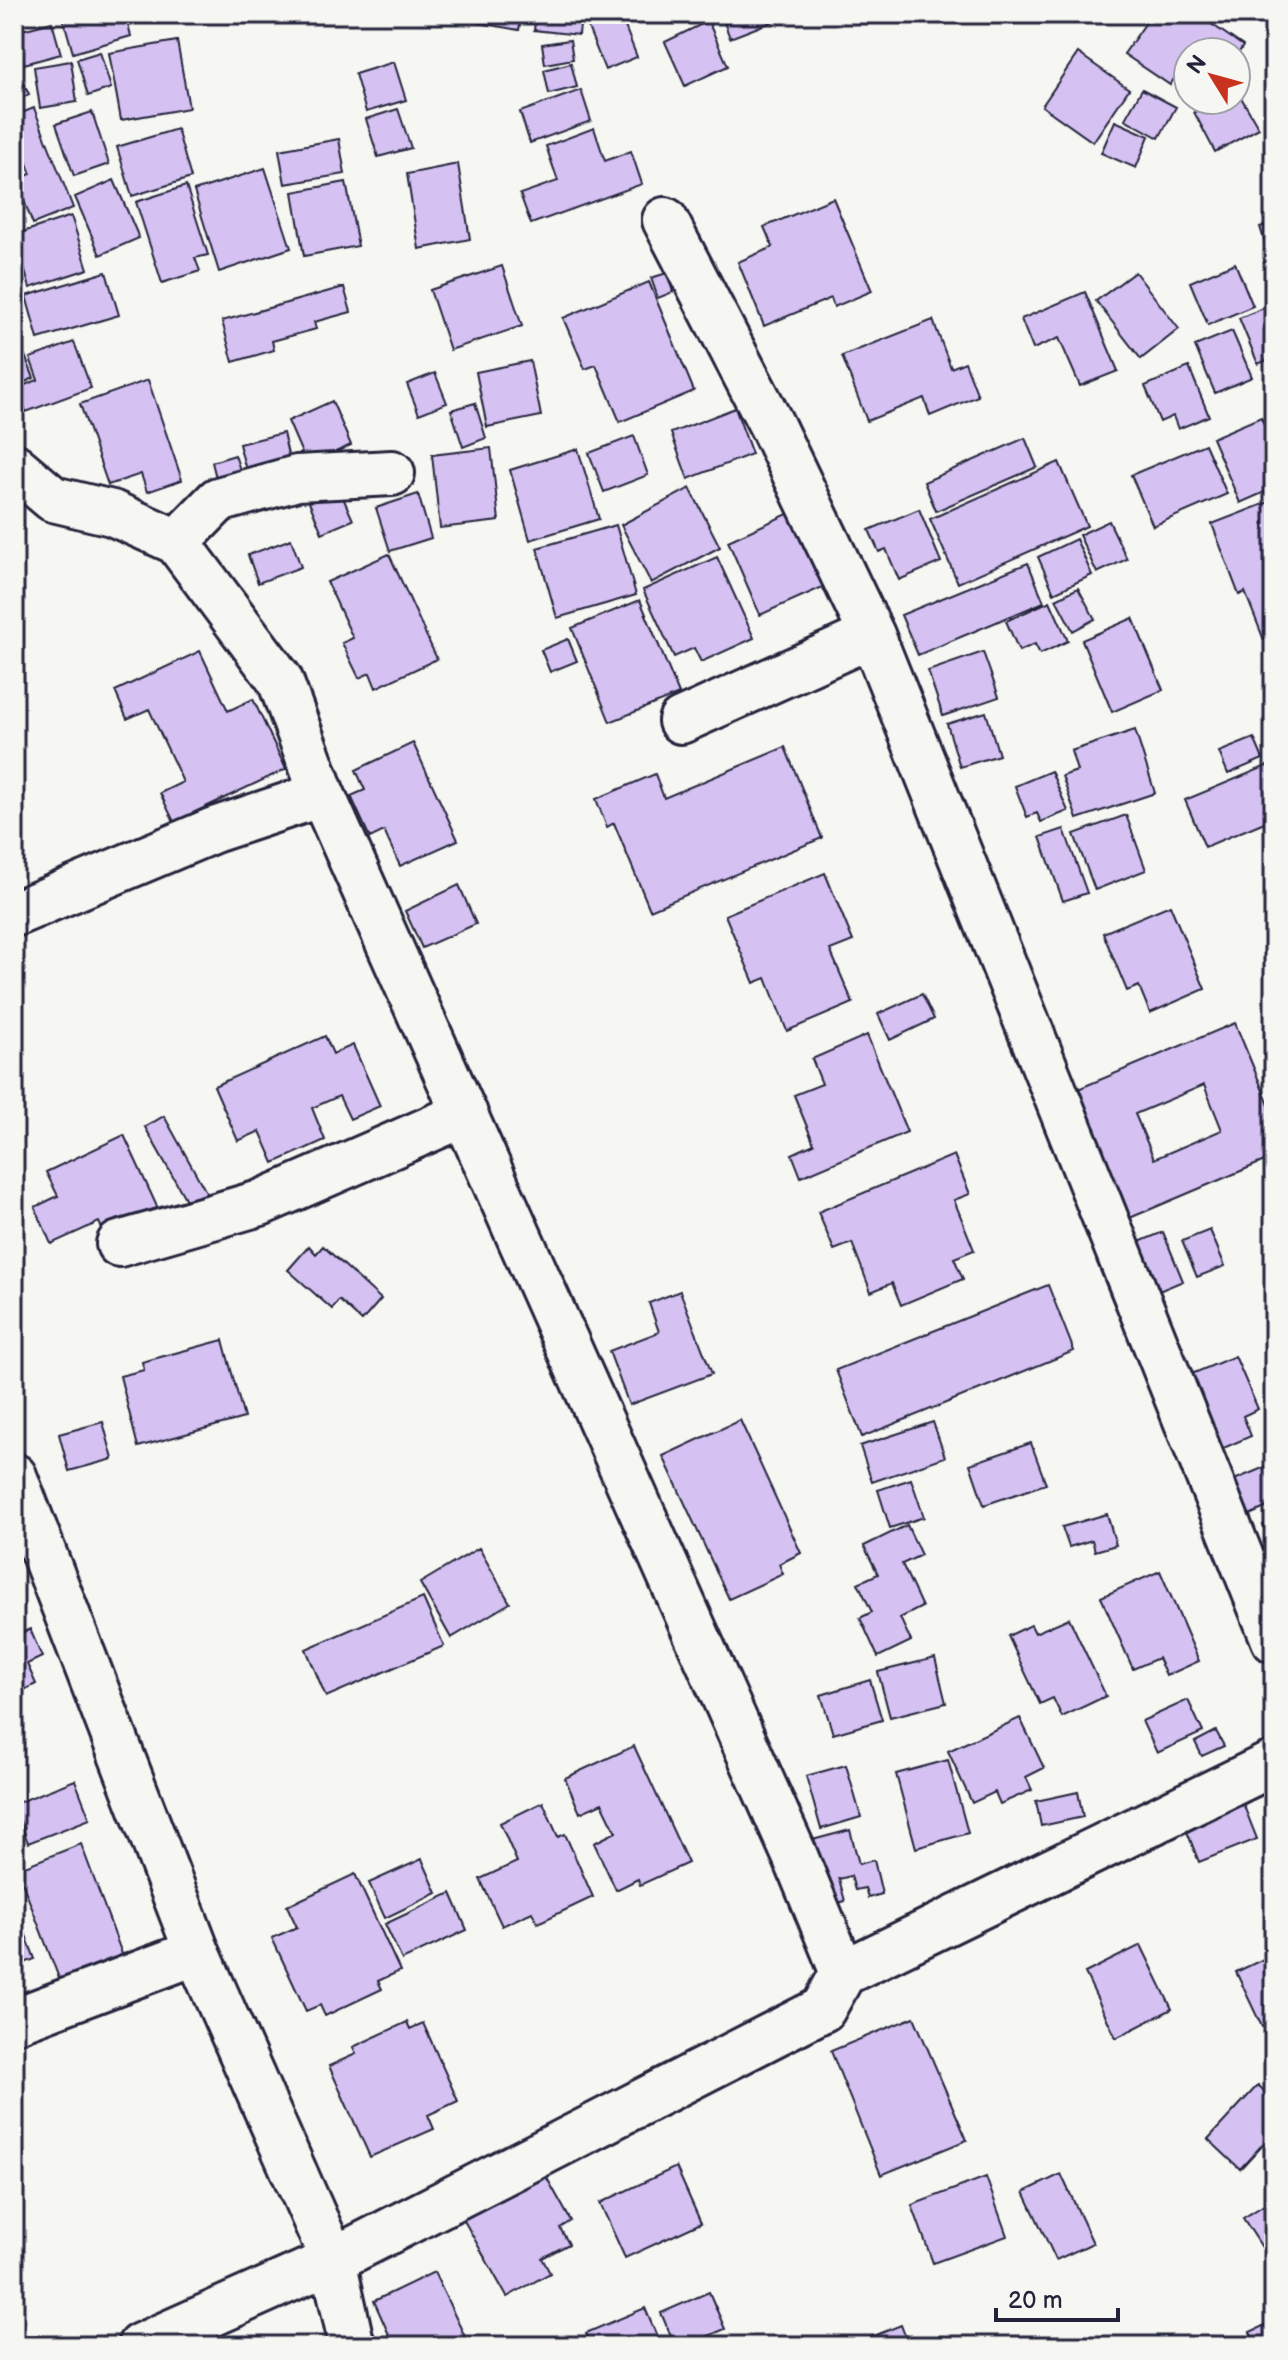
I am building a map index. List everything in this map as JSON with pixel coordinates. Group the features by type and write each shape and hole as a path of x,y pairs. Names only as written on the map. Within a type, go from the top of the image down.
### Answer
{"street":[{"path":"665,220 773,428 872,635 1274,1640"},
{"path":"14,466 53,499 112,513 177,542 280,680 322,794 795,1856 843,1973"},
{"path":"177,542 218,500 297,478 392,473"},
{"path":"681,721 872,635"},
{"path":"14,914 214,830 322,794"},
{"path":"119,1244 260,1203 465,1114"},
{"path":"14,1476 197,1952 333,2260 352,2346"},
{"path":"140,2346 333,2260 823,2009 843,1973 1274,1763"},
{"path":"14,2021 197,1952"}],"building":[{"path":"62,14 125,14 131,36 73,53"},
{"path":"474,14 522,14 519,30 473,22"},
{"path":"536,14 581,14 579,35 534,30"},
{"path":"600,14 620,14 637,57 605,70 585,20"},
{"path":"721,14 771,14 774,21 730,38"},
{"path":"1152,14 1197,14 1229,36 1172,36 1170,85 1124,54"},
{"path":"708,21 728,66 685,86 665,42"},
{"path":"52,22 61,54 24,64 15,32"},
{"path":"570,40 573,59 545,64 542,44"},
{"path":"177,41 189,108 121,120 109,53"},
{"path":"100,52 111,88 88,96 77,59"},
{"path":"1078,53 1129,89 1093,142 1042,106"},
{"path":"71,61 77,102 40,108 34,67"},
{"path":"394,62 406,100 366,112 355,74"},
{"path":"571,63 577,87 549,94 544,70"},
{"path":"14,69 29,94 14,103"},
{"path":"1142,89 1172,105 1172,114 1159,138 1125,119"},
{"path":"581,90 591,121 530,143 520,112"},
{"path":"34,108 73,208 33,224 16,180 31,174 14,130 14,116"},
{"path":"398,109 411,148 378,157 366,119"},
{"path":"92,112 109,164 74,176 56,124"},
{"path":"1196,116 1252,116 1259,128 1215,152"},
{"path":"1115,121 1149,136 1136,168 1101,153"},
{"path":"594,128 605,161 631,151 642,184 531,224 520,194 558,181 546,146"},
{"path":"177,129 191,178 132,196 117,147"},
{"path":"339,139 345,174 285,184 279,150"},
{"path":"458,164 470,239 419,249 407,174"},
{"path":"265,168 291,248 219,272 194,191"},
{"path":"114,180 139,238 100,255 75,197"},
{"path":"346,182 358,246 304,256 293,192"},
{"path":"186,186 208,255 195,258 200,271 162,283 136,202"},
{"path":"833,198 872,291 834,307 831,298 764,326 738,262 773,247 764,227"},
{"path":"71,216 88,269 30,288 14,235"},
{"path":"1274,223 1274,271 1260,227"},
{"path":"1235,263 1253,306 1208,325 1190,282"},
{"path":"502,266 522,326 450,350 430,290"},
{"path":"106,272 119,315 38,339 26,296"},
{"path":"1135,272 1179,329 1141,359 1096,301"},
{"path":"667,273 673,292 658,298 651,278"},
{"path":"649,282 694,391 620,422 596,365 585,369 563,318"},
{"path":"344,287 351,312 314,322 316,329 272,341 274,350 233,362 222,321"},
{"path":"1085,292 1118,371 1080,386 1059,338 1033,349 1021,319"},
{"path":"1266,307 1274,326 1274,357 1258,364 1239,318"},
{"path":"933,320 951,368 965,362 978,396 930,416 924,398 867,421 842,356"},
{"path":"14,329 34,378 14,387"},
{"path":"1232,331 1252,377 1215,393 1195,346"},
{"path":"74,342 91,388 26,412 17,388 38,380 30,358"},
{"path":"530,361 541,416 487,427 476,372"},
{"path":"1189,367 1209,416 1178,429 1173,416 1160,422 1145,386"},
{"path":"435,373 447,403 419,414 407,384"},
{"path":"148,380 182,480 147,492 141,474 108,485 80,404"},
{"path":"332,401 351,445 307,465 288,421"},
{"path":"475,403 486,438 463,447 451,410"},
{"path":"735,408 752,454 688,479 671,433"},
{"path":"1261,417 1274,448 1274,488 1240,503 1212,438"},
{"path":"283,433 289,459 246,470 239,444"},
{"path":"634,436 648,475 604,492 589,453"},
{"path":"1025,438 1037,467 936,511 924,482"},
{"path":"1205,444 1227,494 1153,526 1131,475"},
{"path":"491,448 499,521 440,528 432,455"},
{"path":"578,449 599,519 530,540 510,470"},
{"path":"235,455 244,482 219,490 212,462"},
{"path":"1059,462 1087,526 958,583 930,519"},
{"path":"336,482 353,520 322,533 306,495"},
{"path":"690,488 720,547 651,583 621,525"},
{"path":"418,494 431,538 390,551 376,508"},
{"path":"1274,500 1274,636 1264,640 1245,592 1239,595 1212,524"},
{"path":"801,508 834,582 760,615 728,541"},
{"path":"919,509 941,562 899,580 886,549 879,552 869,530"},
{"path":"1109,521 1127,559 1097,573 1079,535"},
{"path":"616,525 636,595 557,618 537,548"},
{"path":"291,539 301,567 258,583 248,555"},
{"path":"1076,539 1092,575 1054,593 1038,557"},
{"path":"389,554 437,659 376,688 370,673 359,678 342,643 353,638 327,582"},
{"path":"717,557 754,638 701,662 694,648 674,657 643,590"},
{"path":"1028,563 1044,602 918,655 901,615"},
{"path":"1078,588 1095,619 1073,631 1056,599"},
{"path":"640,600 679,694 610,722 572,628"},
{"path":"1050,601 1068,641 1040,654 1035,644 1019,651 1006,621"},
{"path":"1133,618 1163,690 1112,712 1082,640"},
{"path":"568,639 577,661 550,672 541,650"},
{"path":"200,651 228,711 253,699 286,769 174,822 160,793 183,782 149,709 127,719 115,691"},
{"path":"983,652 999,697 943,716 928,671"},
{"path":"986,712 999,755 960,767 947,724"},
{"path":"1135,730 1155,793 1077,819 1062,776 1077,771 1071,751"},
{"path":"1254,738 1263,759 1228,774 1219,752"},
{"path":"413,743 458,840 400,866 384,831 370,838 351,796 365,790 356,770"},
{"path":"785,747 822,838 650,910 614,823 607,827 596,799 655,774 664,798"},
{"path":"1269,765 1274,777 1274,818 1205,847 1185,800"},
{"path":"1051,771 1068,811 1041,822 1037,813 1027,817 1015,786"},
{"path":"1126,815 1146,870 1095,890 1074,834"},
{"path":"1064,829 1087,893 1063,901 1040,837"},
{"path":"825,873 853,941 830,950 853,1003 787,1031 766,978 754,983 725,915"},
{"path":"459,885 476,924 422,948 405,911"},
{"path":"1170,905 1205,989 1150,1013 1139,986 1127,991 1103,933"},
{"path":"922,994 934,1019 890,1040 878,1014"},
{"path":"1235,1023 1274,1117 1274,1157 1099,1231 1072,1194 1059,1163 1070,1158 1047,1102","holes":["1204,1085 1222,1130 1154,1159 1135,1114"]},
{"path":"867,1035 907,1132 801,1177 792,1154 814,1144 794,1095 822,1084 812,1059"},
{"path":"325,1036 333,1054 353,1045 380,1106 350,1119 339,1096 312,1108 325,1140 274,1163 260,1131 238,1141 214,1086"},
{"path":"164,1116 210,1199 191,1209 145,1127"},
{"path":"124,1135 159,1211 105,1236 99,1222 51,1244 35,1207 58,1196 46,1172"},
{"path":"954,1155 970,1194 954,1200 974,1250 954,1258 963,1279 901,1305 892,1283 871,1292 852,1243 834,1250 818,1212"},
{"path":"1210,1230 1225,1266 1197,1277 1182,1241"},
{"path":"1163,1232 1183,1281 1116,1309 1096,1260"},
{"path":"309,1246 316,1254 323,1246 381,1299 362,1321 339,1300 332,1309 288,1270"},
{"path":"1048,1285 1074,1351 862,1437 836,1370"},
{"path":"680,1291 712,1374 629,1405 609,1351 659,1332 649,1303"},
{"path":"223,1340 244,1418 138,1447 120,1376 144,1370 142,1362"},
{"path":"1235,1356 1258,1409 1243,1416 1251,1436 1201,1458 1170,1383"},
{"path":"740,1420 801,1553 779,1564 783,1574 729,1599 663,1456"},
{"path":"103,1422 113,1459 69,1471 59,1434"},
{"path":"933,1422 945,1457 872,1482 860,1446"},
{"path":"1031,1443 1046,1484 984,1505 970,1464"},
{"path":"1272,1464 1274,1504 1216,1530 1201,1494"},
{"path":"911,1479 924,1517 890,1528 878,1490"},
{"path":"1107,1514 1116,1545 1095,1551 1092,1540 1069,1547 1062,1527"},
{"path":"1274,1520 1274,1551 1263,1525"},
{"path":"907,1525 921,1555 902,1564 922,1607 900,1618 911,1641 878,1657 860,1618 872,1612 858,1583 878,1574 864,1546"},
{"path":"479,1548 510,1603 451,1638 420,1583"},
{"path":"1160,1571 1199,1661 1166,1676 1158,1658 1133,1669 1101,1597"},
{"path":"423,1598 444,1646 326,1697 306,1649"},
{"path":"1069,1618 1106,1696 1062,1717 1053,1698 1040,1704 1008,1636 1031,1625 1035,1633"},
{"path":"30,1629 42,1657 27,1664 36,1684 14,1695 14,1636"},
{"path":"935,1658 946,1703 890,1717 878,1672"},
{"path":"870,1680 882,1720 833,1734 821,1695"},
{"path":"1188,1700 1203,1732 1157,1753 1142,1721"},
{"path":"1020,1718 1044,1768 1026,1777 1032,1790 1000,1804 995,1792 972,1803 948,1751"},
{"path":"1216,1731 1224,1746 1202,1756 1195,1742"},
{"path":"634,1746 688,1863 640,1885 638,1879 616,1890 594,1843 616,1832 602,1803 580,1813 565,1778"},
{"path":"948,1760 968,1833 916,1848 896,1774"},
{"path":"846,1765 861,1817 821,1829 806,1776"},
{"path":"75,1780 90,1819 28,1843 14,1804"},
{"path":"1078,1792 1083,1817 1041,1826 1036,1801"},
{"path":"1242,1801 1257,1839 1199,1862 1184,1824"},
{"path":"543,1802 558,1837 565,1834 593,1897 538,1923 532,1912 502,1926 480,1879 517,1862 500,1823"},
{"path":"850,1830 859,1864 874,1860 882,1894 868,1898 865,1888 855,1890 851,1876 839,1879 845,1901 822,1908 805,1842"},
{"path":"81,1844 125,1962 62,1986 17,1869"},
{"path":"422,1859 437,1893 385,1918 369,1883"},
{"path":"355,1874 400,1971 378,1981 382,1989 325,2016 320,2005 306,2011 272,1938 297,1927 287,1906"},
{"path":"451,1893 467,1930 402,1960 385,1924"},
{"path":"14,1904 35,1959 14,1967"},
{"path":"1141,1945 1172,2009 1116,2038 1085,1973"},
{"path":"1274,1954 1274,2021 1262,2027 1236,1972"},
{"path":"914,2017 967,2140 881,2175 831,2051"},
{"path":"407,2022 410,2029 423,2023 458,2101 428,2115 434,2129 370,2157 329,2066 356,2054 353,2047"},
{"path":"1258,2085 1274,2100 1274,2132 1240,2169 1208,2139"},
{"path":"676,2167 701,2223 625,2258 600,2203"},
{"path":"543,2171 571,2221 560,2228 569,2244 542,2258 550,2273 507,2297 462,2217"},
{"path":"1061,2174 1093,2243 1056,2260 1024,2192"},
{"path":"986,2177 1007,2236 933,2263 912,2205"},
{"path":"1274,2199 1274,2247 1265,2252 1243,2218"},
{"path":"434,2272 467,2341 456,2346 394,2346 374,2301"},
{"path":"709,2292 725,2329 685,2346 675,2346 661,2313"},
{"path":"645,2308 661,2346 592,2346 586,2333"},
{"path":"1274,2321 1274,2346 1256,2346 1250,2332"},
{"path":"901,2325 909,2346 849,2346"}]}
